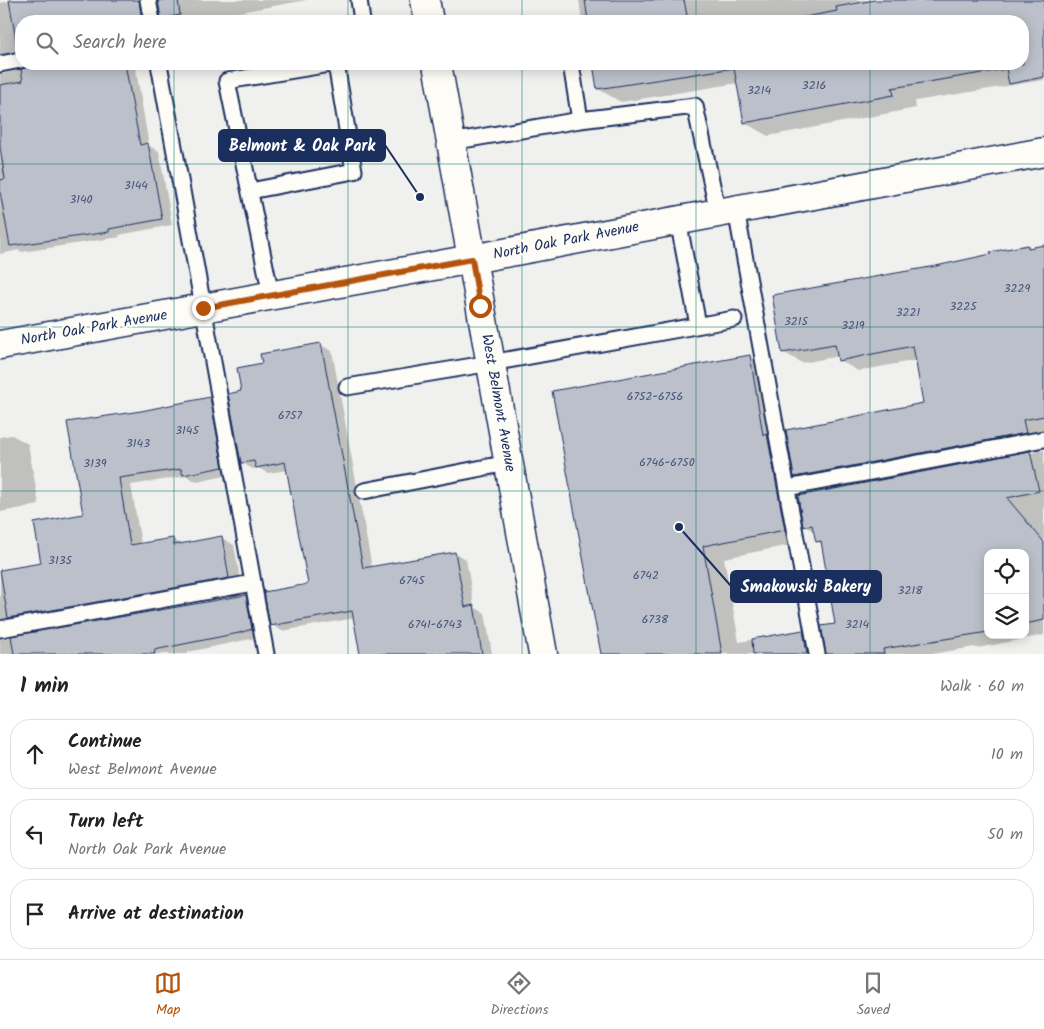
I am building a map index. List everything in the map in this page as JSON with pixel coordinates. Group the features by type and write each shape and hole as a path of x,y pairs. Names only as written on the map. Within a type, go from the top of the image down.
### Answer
{"street":[{"path":"425,0 428,15"},
{"name":"West Belmont Avenue","path":"438,70 543,654"},
{"name":"North Oak Park Avenue","path":"0,345 1044,152"}],"lane":[{"path":"148,0 151,15"},
{"path":"359,0 361,15"},
{"path":"0,64 15,61"},
{"path":"160,70 266,654"},
{"path":"272,296 227,81 294,70"},
{"path":"250,191 354,171 337,70"},
{"path":"572,70 580,120"},
{"path":"450,142 580,120 695,106 727,211 786,488 817,654"},
{"path":"678,220 698,325"},
{"path":"347,387 734,319"},
{"path":"786,488 1044,439"},
{"path":"364,491 508,463"},
{"path":"0,629 253,583"}],"building":[{"path":"9,0 139,0 141,15 15,15 15,34"},
{"path":"158,0 178,0 180,15 160,15"},
{"path":"585,0 684,0 687,15 587,15"},
{"path":"875,0 1044,0 1044,77 1009,84 1006,70 1029,70 1029,15 816,15 837,11 836,7"},
{"path":"21,70 126,70 140,145 148,143 162,219 109,229 109,232 10,246 0,192 0,180 5,179 0,147 0,85 23,81"},
{"path":"594,70 721,70 597,89"},
{"path":"734,70 1000,70 892,88 894,95 744,123"},
{"path":"1028,245 1028,248 1044,245 1044,416 1023,420 1026,433 794,477 786,430 923,403 913,346 838,361 835,344 782,353 772,295 936,266 991,254 990,252"},
{"path":"321,343 363,568 455,552 465,607 474,605 482,654 360,654 352,611 270,626 264,592 308,584 285,462 256,468 254,461 241,463 228,394 241,391 237,368 262,363 260,354"},
{"path":"750,355 763,435 767,434 785,530 703,546 722,654 601,654 552,391"},
{"path":"210,397 223,467 183,475 181,469 119,478 130,545 173,538 174,545 222,536 229,578 8,618 0,570 41,563 34,523 83,514 67,422 141,411"},
{"path":"1030,451 1039,491 1007,498 1044,542 1044,620 1029,623 1029,549 984,549 984,633 883,649 884,654 826,654 821,626 835,624 821,541 816,542 812,525 803,527 798,496"},
{"path":"246,595 252,629 239,633 154,650 155,654 14,654 11,636"},
{"path":"803,630 807,654 753,654 752,639"}],"place":[{"name":"Belmont & Oak Park","path":"420,197"},
{"name":"Smakowski Bakery","path":"679,527"}],"route":[{"path":"203,308 472,259 480,306"}]}
